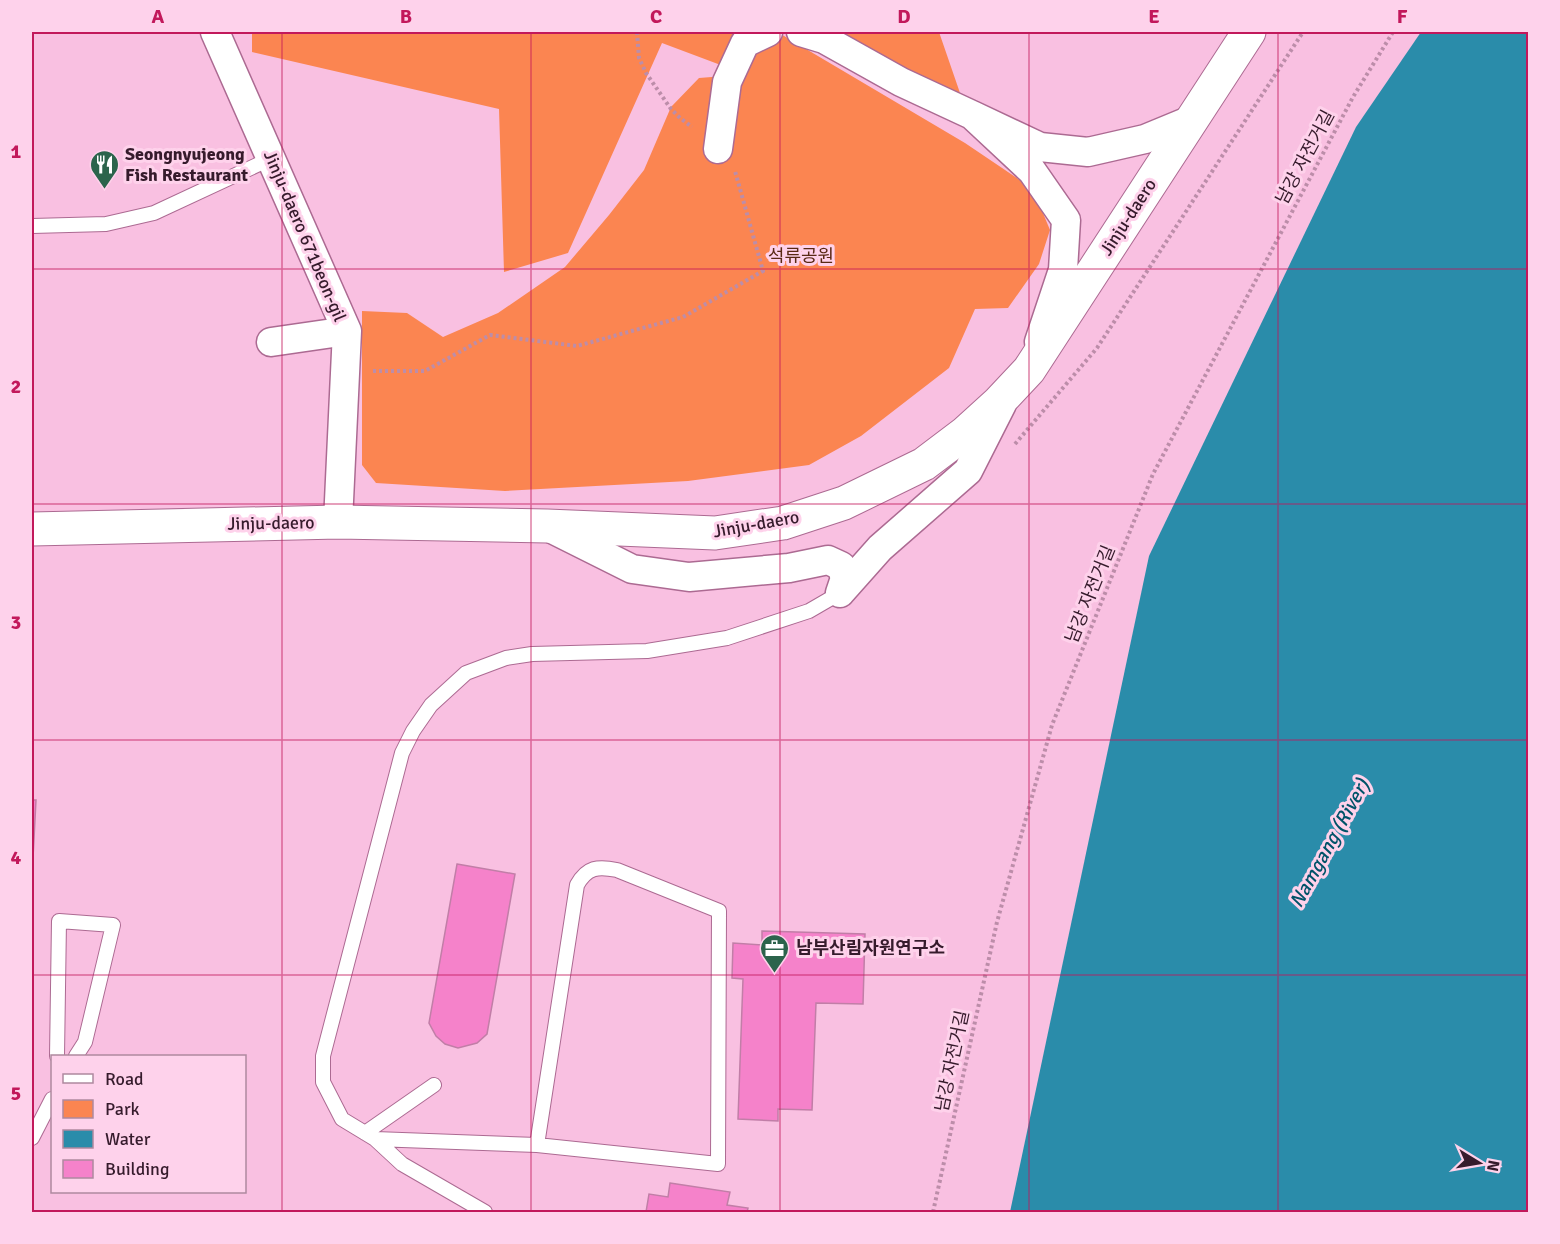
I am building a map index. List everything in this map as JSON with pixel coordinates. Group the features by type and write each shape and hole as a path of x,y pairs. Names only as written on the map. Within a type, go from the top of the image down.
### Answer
{"street":[{"name":"Jinju-daero 671beon-gil","path":"215,32 347,331 338,522"},
{"path":"718,149 727,81 746,43 768,32"},
{"path":"801,32 824,39 901,82 1040,147 1088,152 1145,139 1191,120"},
{"name":"Jinju-daero","path":"32,529 338,522 547,526 715,533 783,523 844,503 924,464 965,433 1007,395 1029,370 1249,32"},
{"path":"972,116 1032,171 1066,220 1063,270 1029,370"},
{"path":"271,342 347,331"},
{"path":"840,593 880,548 968,471 1007,395"},
{"path":"547,526 632,569 689,577 789,568 828,560 841,566 845,578 840,593"}],"lane":[{"path":"32,226 106,224 154,213 272,158"},
{"path":"485,1212 402,1164 370,1136 342,1119 323,1082 323,1056 402,753 413,731 431,705 466,673 506,658 532,654 647,651 727,638 809,611 840,593"},
{"path":"370,1136 537,1145 718,1164 719,911 617,870 594,869 583,875 577,885 537,1145"},
{"path":"57,1055 59,921 113,925 85,1042 77,1055"},
{"path":"370,1136 434,1085"},
{"path":"32,1138 51,1101"}],"path":[{"path":"345,371 425,371 490,336 577,346 683,317 763,271 734,168 700,132 671,109 646,73 639,58 637,32"},
{"path":"1015,444 1097,348 1303,32"},
{"name":"남강 자전거길","path":"933,1212 997,922 1052,725 1153,474 1353,97 1394,32"}],"green space":[{"path":"252,32 740,32 726,67 662,43 568,253 504,272 499,109 252,52"},
{"path":"826,32 939,32 960,93 883,63"},
{"name":"석류공원","path":"779,33 965,143 1033,189 1050,230 1039,264 1008,308 975,309 949,368 861,436 809,465 688,481 505,491 376,483 362,465 362,311 407,313 443,337 498,313 565,267 644,170 671,107 699,78 737,75 752,47"}],"water":[{"name":"Namgang (River)","path":"1421,32 1528,32 1528,1212 1010,1212 1149,556 1356,127"}],"building":[{"path":"32,800 36,800 32,877"},
{"path":"457,864 515,874 487,1034 477,1043 458,1048 445,1044 436,1036 429,1023"},
{"path":"762,931 865,934 863,1004 816,1003 812,1110 778,1109 778,1121 738,1119 743,979 732,978 733,943 762,945"},
{"path":"670,1183 730,1192 727,1205 748,1208 747,1212 646,1212 649,1194 668,1197"}],"place":[{"name":"Seongnyujeong Fish Restaurant","path":"104,190"},
{"name":"남부산림자원연구소","path":"775,974"}]}
